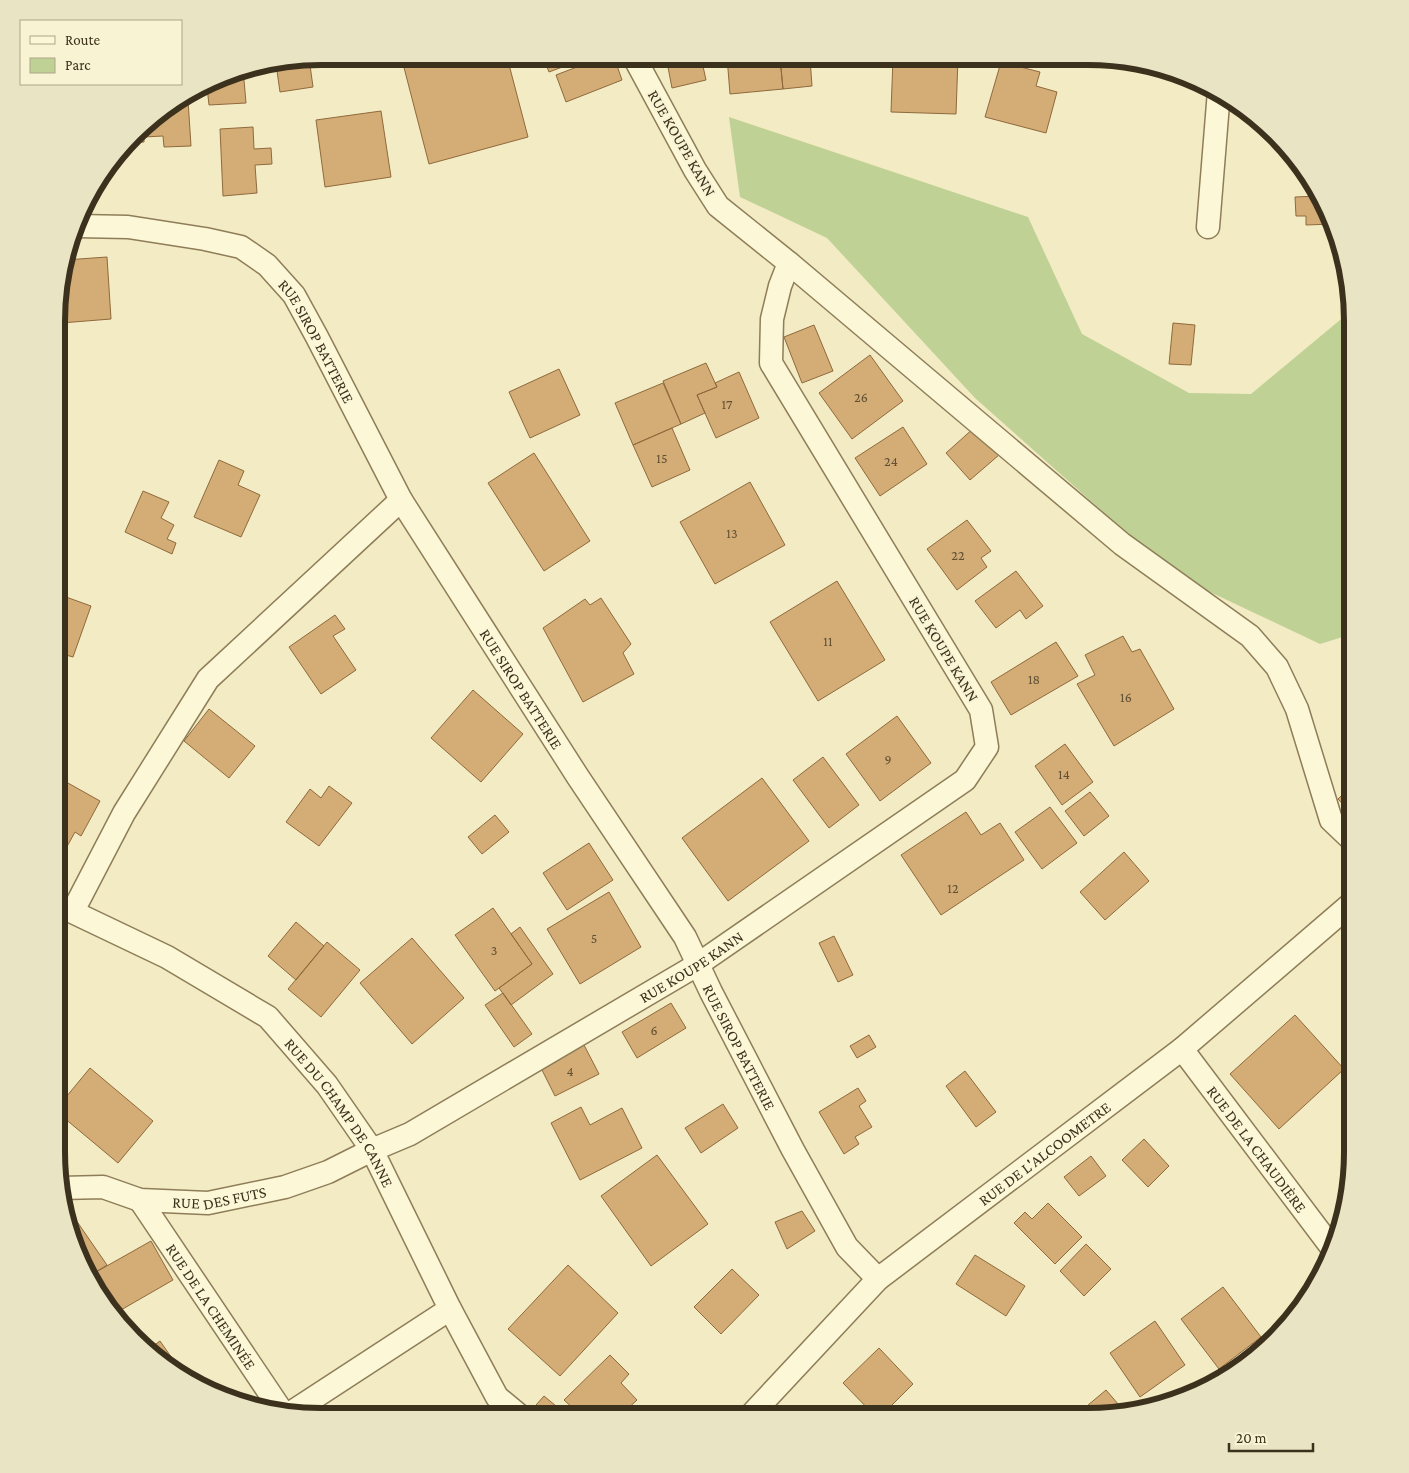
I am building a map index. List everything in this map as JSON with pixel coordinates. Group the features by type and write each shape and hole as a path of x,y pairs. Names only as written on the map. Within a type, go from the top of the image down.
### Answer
{"street":[{"name":"RUE KOUPE KANN","path":"372,1150 410,1134 697,965 965,780 987,747 981,710 770,363 772,319 780,286 789,263 718,206 638,65"},
{"path":"1208,227 1218,100"},
{"name":"RUE SIROP BATTERIE","path":"83,226 128,227 205,239 241,247 267,265 294,295 401,500 578,777 685,937 697,965 793,1150 847,1247 878,1280"},
{"path":"789,263 1122,544 1250,636 1277,667 1297,709 1331,820 1344,832"},
{"path":"66,908 208,679 401,500"},
{"name":"RUE DU CHAMP DE CANNE","path":"66,908 168,957 268,1018 327,1085 372,1150 450,1309 497,1397 510,1408"},
{"name":"RUE DE L'ALCOOMETRE","path":"758,1408 878,1280 1182,1049 1344,910"},
{"name":"RUE DE LA CHAUDIÈRE","path":"1182,1049 1327,1242"},
{"name":"RUE DES FUTS","path":"67,1188 103,1187 140,1200 208,1203 285,1187 328,1172 372,1150"},
{"name":"RUE DE LA CHEMINÉE","path":"140,1200 277,1404"},
{"path":"300,1407 450,1309"}],"green space":[{"path":"729,117 1028,217 1082,334 1189,393 1251,394 1344,317 1344,636 1320,644 1174,575 975,398 827,238 740,197"}],"building":[{"path":"403,65 509,65 528,137 429,164"},
{"path":"546,65 568,65 549,72"},
{"path":"582,65 617,65 622,80 566,102 556,75"},
{"path":"668,65 703,65 706,80 672,88"},
{"path":"728,65 781,65 783,89 730,94"},
{"path":"781,65 810,65 812,86 783,89"},
{"path":"893,65 958,65 956,114 891,112"},
{"path":"1000,65 1013,65 1040,72 1036,86 1057,92 1046,133 985,117"},
{"path":"310,66 313,87 280,92 277,69"},
{"path":"244,78 246,103 209,105 207,91"},
{"path":"188,102 191,146 164,147 163,136 144,137 144,142 138,142 152,128"},
{"path":"381,111 391,177 325,187 316,120"},
{"path":"253,127 254,149 271,148 272,164 255,165 257,193 223,196 220,129"},
{"path":"1312,196 1325,224 1306,225 1306,216 1296,216 1295,197"},
{"path":"107,257 111,319 65,323 67,287 73,259"},
{"path":"1173,323 1195,325 1191,365 1169,364"},
{"path":"814,325 833,371 802,383 784,337"},
{"path":"870,355 903,401 852,439 819,393"},
{"path":"706,363 717,387 697,395 705,413 681,424 663,381"},
{"path":"559,369 580,415 530,438 509,392"},
{"path":"739,372 759,418 716,438 697,395 717,387 715,383"},
{"path":"663,383 681,424 633,445 615,403"},
{"path":"903,427 927,464 880,496 855,458"},
{"path":"975,427 999,455 970,480 946,453"},
{"path":"672,428 690,470 652,487 633,445"},
{"path":"534,453 590,541 544,571 488,483"},
{"path":"219,460 244,471 238,485 260,495 241,537 194,517"},
{"path":"750,482 785,545 715,584 680,522"},
{"path":"143,491 169,502 161,518 174,525 167,539 176,543 172,554 125,532"},
{"path":"967,520 991,551 981,558 987,567 957,590 927,549"},
{"path":"1016,571 1043,606 1026,619 1020,610 996,628 975,601"},
{"path":"837,581 885,660 818,701 770,622"},
{"path":"66,597 91,606 73,657 65,655"},
{"path":"601,598 631,644 623,653 634,674 583,702 543,628 585,599 590,605"},
{"path":"335,615 345,629 333,636 356,670 321,694 289,647"},
{"path":"1123,636 1132,652 1140,649 1174,709 1114,746 1077,684 1095,675 1085,655"},
{"path":"1056,642 1078,676 1011,715 991,682"},
{"path":"473,690 523,734 481,782 431,738"},
{"path":"209,709 255,746 229,778 184,741"},
{"path":"897,716 931,763 880,801 846,754"},
{"path":"1065,744 1093,782 1062,805 1035,766"},
{"path":"823,757 859,805 829,828 793,780"},
{"path":"762,778 809,841 728,901 682,838"},
{"path":"65,781 100,801 81,836 75,832 65,850"},
{"path":"329,786 352,803 319,846 286,822 310,789 321,798"},
{"path":"1090,792 1109,816 1084,836 1065,811"},
{"path":"1344,793 1344,805 1338,799"},
{"path":"1050,807 1077,843 1042,869 1015,832"},
{"path":"966,812 981,835 1000,823 1024,860 941,915 901,855"},
{"path":"495,815 509,832 482,854 468,837"},
{"path":"589,843 613,880 567,910 543,873"},
{"path":"1124,852 1149,881 1105,920 1080,892"},
{"path":"609,892 641,947 580,984 547,929"},
{"path":"493,908 532,964 495,991 455,935"},
{"path":"296,922 324,946 296,980 268,956"},
{"path":"520,927 553,974 511,1005 499,988 532,964 511,934"},
{"path":"834,936 853,975 838,982 819,943"},
{"path":"412,938 464,998 412,1044 360,983"},
{"path":"327,942 360,970 321,1017 288,989"},
{"path":"503,993 532,1034 514,1047 485,1005"},
{"path":"671,1003 686,1028 637,1058 622,1032"},
{"path":"1295,1015 1344,1069 1279,1129 1230,1074"},
{"path":"869,1035 876,1047 857,1058 850,1046"},
{"path":"584,1045 599,1074 555,1096 541,1068"},
{"path":"90,1068 153,1121 118,1163 65,1119 65,1098"},
{"path":"965,1071 996,1112 976,1127 946,1086"},
{"path":"858,1088 866,1101 859,1106 872,1127 855,1137 859,1144 844,1154 819,1112"},
{"path":"723,1104 738,1128 701,1153 685,1128"},
{"path":"581,1107 590,1125 622,1108 642,1148 580,1180 551,1123"},
{"path":"1144,1139 1169,1166 1148,1187 1122,1160"},
{"path":"657,1155 708,1224 651,1266 601,1196"},
{"path":"1091,1156 1106,1176 1079,1196 1064,1177"},
{"path":"1048,1203 1082,1237 1055,1264 1014,1223 1025,1212 1032,1219"},
{"path":"802,1211 815,1231 787,1249 775,1222"},
{"path":"74,1217 107,1265 95,1272 84,1250"},
{"path":"151,1241 173,1280 120,1311 95,1273"},
{"path":"1086,1244 1111,1269 1084,1296 1060,1271"},
{"path":"975,1255 1025,1286 1006,1316 956,1284"},
{"path":"568,1265 618,1313 560,1376 508,1329"},
{"path":"732,1269 759,1295 721,1334 694,1307"},
{"path":"1223,1287 1261,1337 1219,1369 1181,1319"},
{"path":"1155,1321 1185,1365 1140,1397 1110,1353"},
{"path":"160,1341 175,1362 165,1355 153,1346"},
{"path":"879,1348 913,1384 889,1408 867,1408 843,1383"},
{"path":"610,1355 629,1374 621,1383 637,1400 628,1408 585,1408 582,1405 579,1408 573,1408 564,1400"},
{"path":"1106,1390 1120,1406 1088,1408 1085,1408"},
{"path":"544,1396 556,1406 554,1408 540,1408 536,1405"}]}
